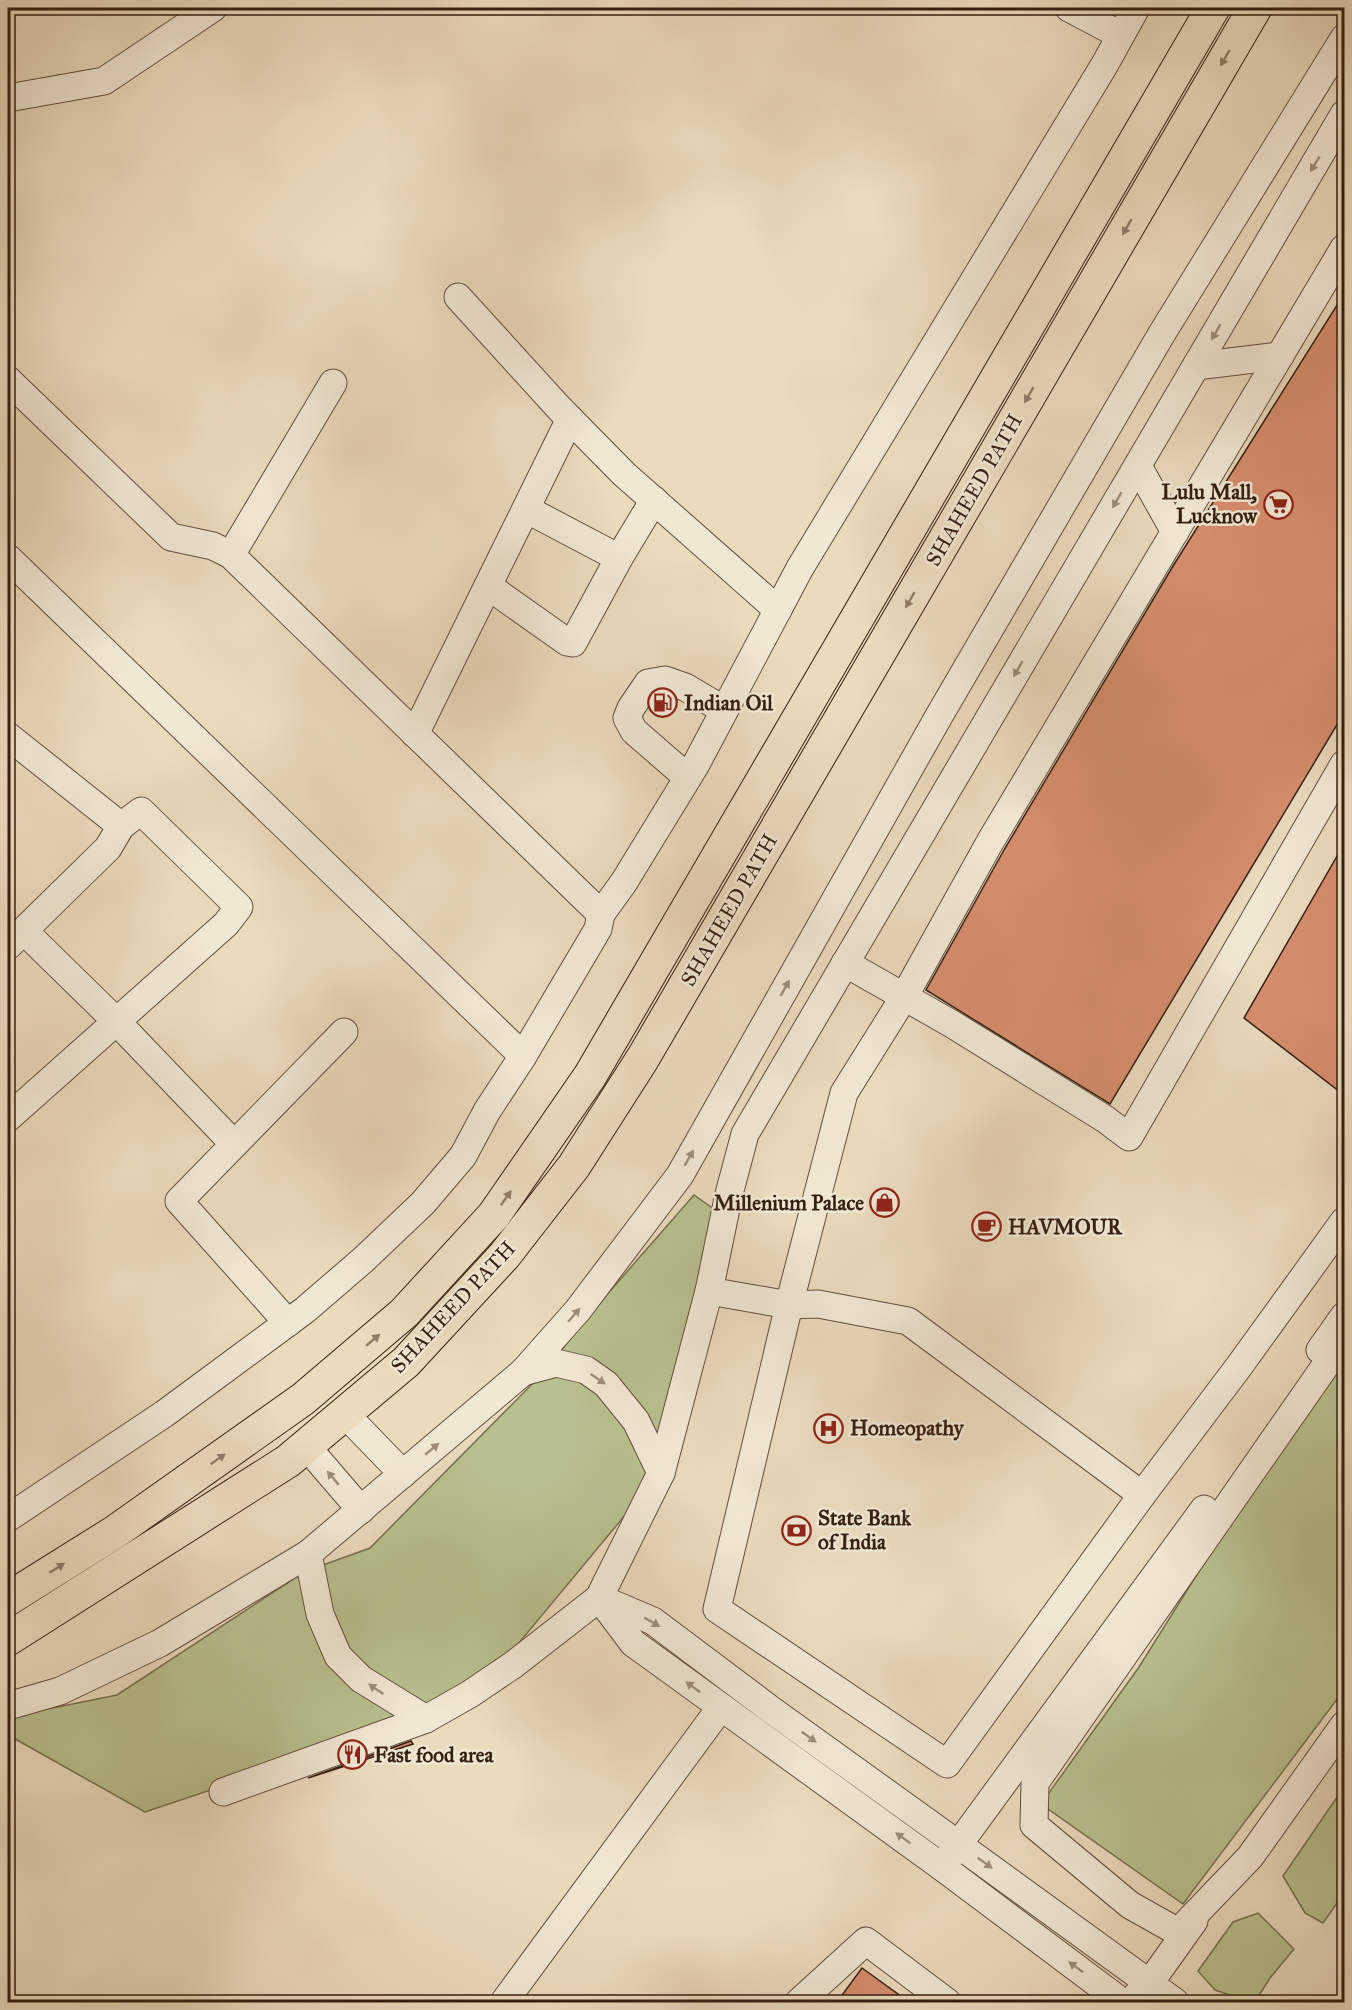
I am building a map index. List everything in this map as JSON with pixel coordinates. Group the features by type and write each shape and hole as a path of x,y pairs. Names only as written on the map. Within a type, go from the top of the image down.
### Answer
{"highway":[{"name":"SHAHEED PATH","path":"8,1599 115,1532 303,1399 404,1314 494,1215 590,1076 1213,8"},
{"name":"SHAHEED PATH","path":"8,1639 288,1461 306,1446 413,1353 504,1256 574,1166 643,1058 1255,8"}],"street":[{"path":"8,98 104,81 213,8"},
{"path":"1069,8 1120,35"},
{"path":"8,1518 164,1414 305,1310 363,1260 423,1203 463,1156 487,1111 523,1056 598,929 601,914 624,882 687,777 800,568 1044,161 1105,64 1136,8"},
{"path":"8,1706 60,1691 160,1642 308,1554 523,1372 578,1310 680,1175 933,726 1131,387 1344,38"},
{"path":"223,1792 426,1719 470,1694 513,1665 599,1598 661,1473 709,1291 729,1194 745,1134 1344,114"},
{"path":"1344,248 990,842 904,997 844,1093 789,1305 717,1609 947,1764 1344,1221"},
{"path":"458,297 624,474 778,610"},
{"path":"1196,366 1280,356"},
{"path":"8,380 171,537 213,546 231,555 601,914"},
{"path":"231,555 333,383"},
{"path":"416,734 570,419"},
{"path":"1138,466 1175,532"},
{"path":"488,586 567,642 573,643 618,558 654,500"},
{"path":"526,509 618,558"},
{"path":"8,558 523,1056"},
{"path":"687,777 634,731 627,718 631,708 648,683 665,680 685,687 724,710"},
{"path":"8,736 121,826"},
{"path":"845,963 952,1024 1105,1119 1129,1137 1344,764"},
{"path":"8,1118 116,1021 226,924 239,907 141,811 121,826 108,848 16,938 116,1021 234,1144"},
{"path":"288,1323 179,1200 344,1032"},
{"path":"709,1291 789,1305 818,1304 908,1322 1142,1495"},
{"path":"942,1867 1344,1316"},
{"path":"1344,1339 1035,1783 1034,1825 1130,1905 1178,1932 1251,1857 1344,1725"},
{"path":"523,1372 556,1363 586,1370 606,1384 636,1421 661,1473"},
{"path":"345,1413 403,1474"},
{"path":"306,1446 361,1510"},
{"path":"308,1554 320,1614 338,1656 361,1679 426,1719"},
{"path":"599,1598 653,1621 770,1709 960,1845 1139,1993 1174,2002"},
{"path":"599,1598 633,1643 942,1867 1122,2002"},
{"path":"504,2002 721,1707"},
{"path":"1139,1993 1344,1712"},
{"path":"799,2002 866,1941 947,2002"}],"green space":[{"path":"694,1195 718,1212 646,1490 479,1691 357,1741 145,1812 8,1735 8,1717 117,1695 304,1572 370,1548 548,1368 583,1322"},
{"path":"1344,1353 1344,1690 1183,1904 1041,1804 1139,1667 1302,1407"},
{"path":"1344,1787 1344,1893 1323,1923 1305,1913 1283,1876"},
{"path":"1258,1913 1294,1949 1270,1978 1255,2002 1250,2002 1215,1990 1198,1971 1233,1922"}],"building":[{"name":"Lulu Mall, Lucknow","path":"1344,294 1344,713 1110,1104 926,990 1004,850 1173,566"},
{"path":"1344,844 1344,1095 1244,1018"},
{"path":"411,1741 413,1744 308,1778"},
{"path":"862,1968 909,2002 837,2002"}],"place":[{"name":"Lulu Mall, Lucknow","path":"1278,504"},
{"name":"Indian Oil","path":"663,703"},
{"name":"Millenium Palace","path":"885,1203"},
{"name":"HAVMOUR","path":"987,1227"},
{"name":"Homeopathy","path":"829,1428"},
{"name":"State Bank of India","path":"797,1530"},
{"name":"Fast food area","path":"353,1755"}]}
